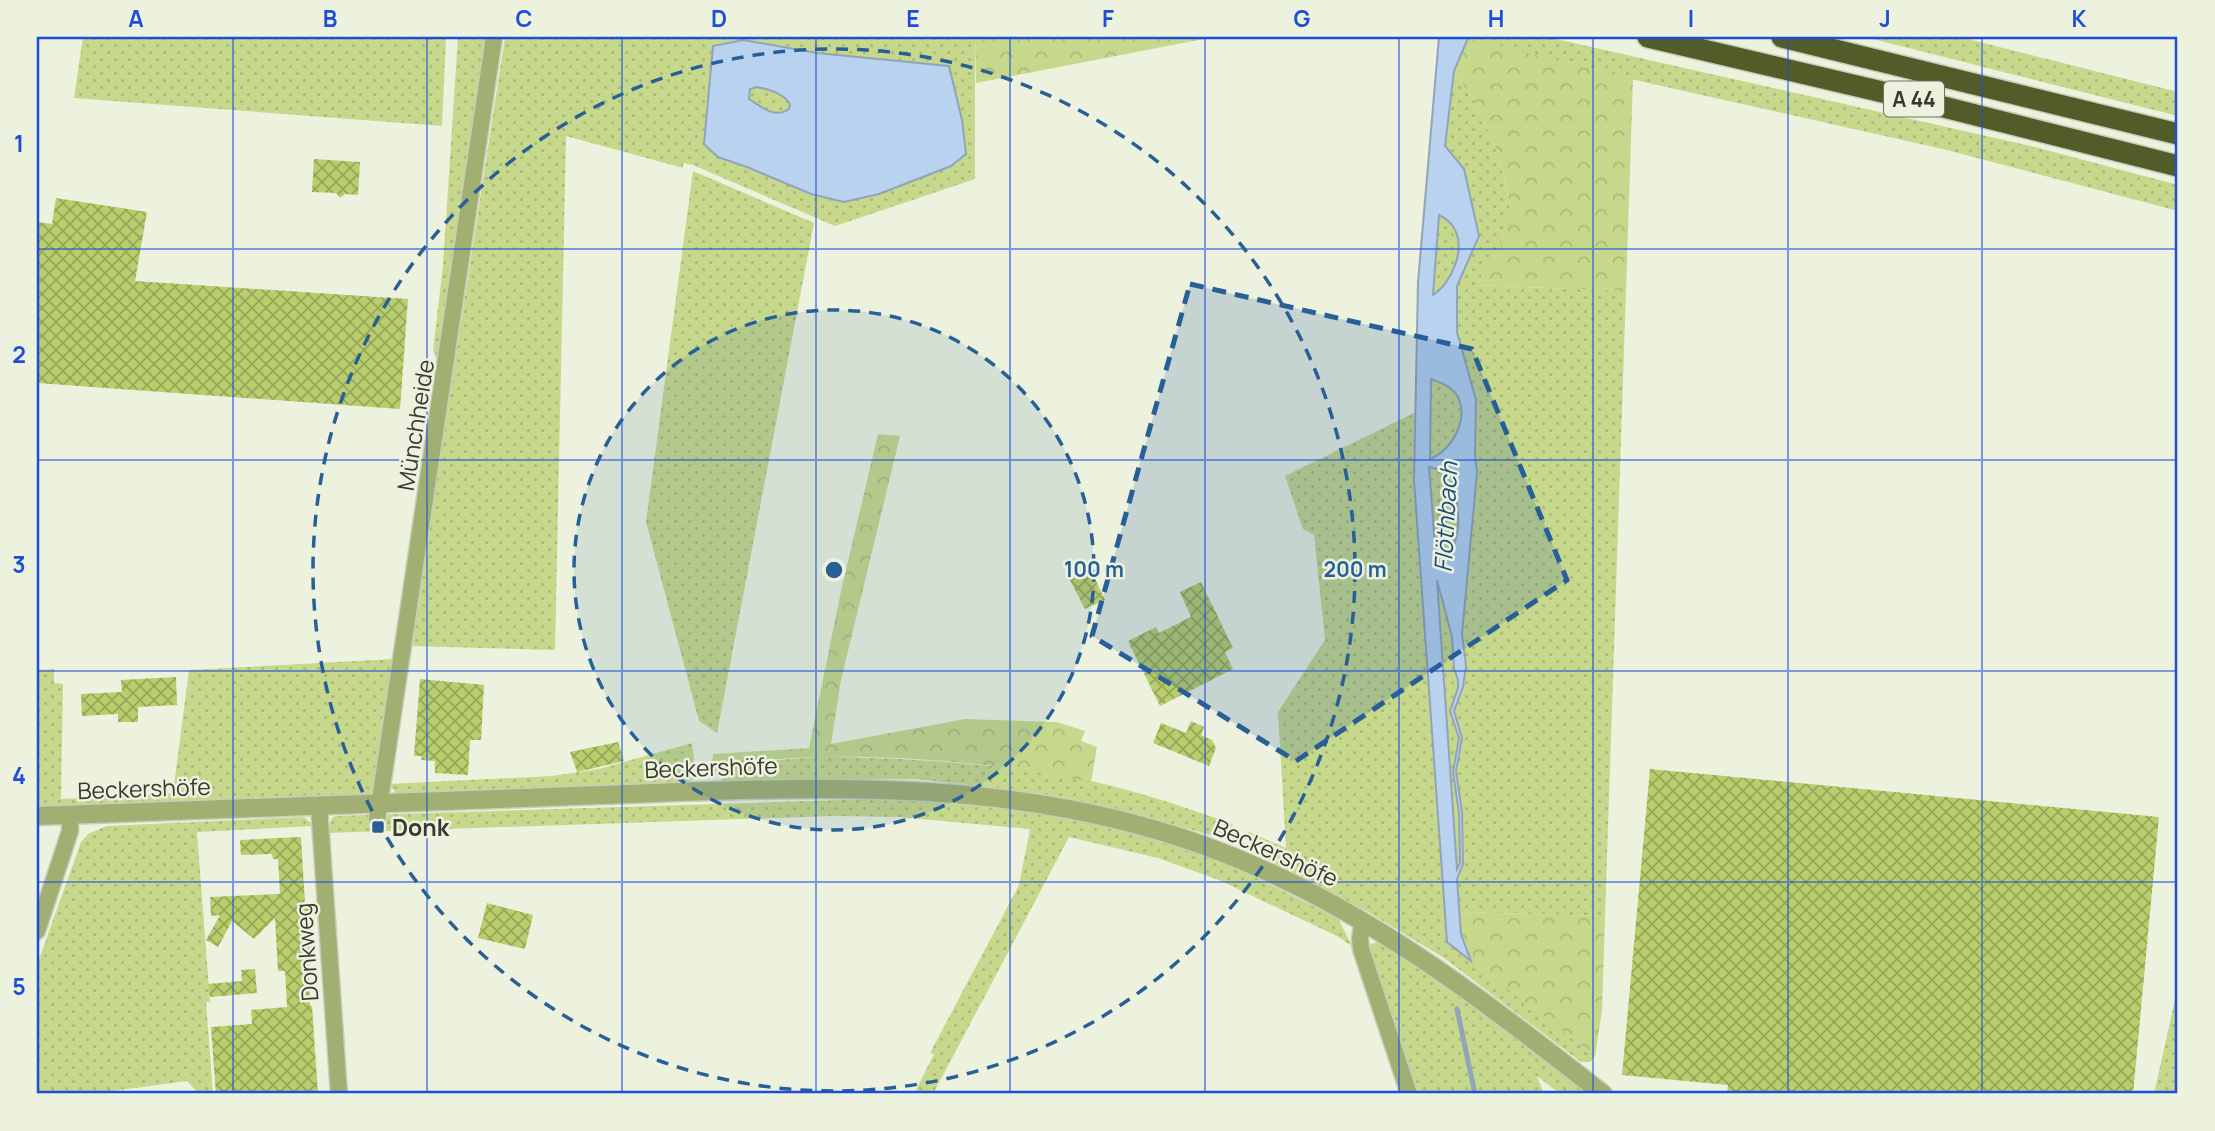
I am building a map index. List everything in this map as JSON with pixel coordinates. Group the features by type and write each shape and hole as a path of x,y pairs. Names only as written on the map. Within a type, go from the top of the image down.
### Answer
{"highway":[{"name":"A 44","path":"1648,37 1909,97 2178,166"},
{"name":"A 44","path":"1783,37 2178,134"}],"street":[{"name":"Münchheide","path":"378,812 495,37"},
{"name":"Beckershöfe","path":"37,816 319,806 378,812 811,789 928,790 989,796 1092,813 1176,836 1265,870 1363,921 1444,973 1603,1094"},
{"name":"Donkweg","path":"319,806 339,1094"},
{"path":"37,931 70,831 70,815"},
{"path":"1363,921 1361,949 1409,1094"}],"highlighted area":[{"path":"1190,284 1472,349 1567,580 1296,761 1092,636"}],"green space":[{"path":"83,37 446,37 442,126 74,98"},
{"path":"458,37 490,37 440,365 433,351 443,266"},
{"path":"505,37 975,37 975,179 835,226 693,165 683,163 683,168 566,136 555,650 411,646","holes":["713,45 949,66 747,167 718,157 704,145"]},
{"path":"975,37 1214,37 976,83"},
{"path":"1463,37 1547,37 2035,147 2178,185 2178,211 1947,150 1644,82"},
{"path":"1865,37 1960,37 2178,92 2178,116"},
{"path":"1468,38 1633,79 1626,291 1476,285 1499,252 1510,204 1499,155 1476,104 1454,71"},
{"path":"1454,71 1476,104 1499,155 1510,205 1499,252 1476,285 1626,291 1605,916 1460,912 1457,879 1463,864 1462,812 1456,771 1462,738 1453,711 1463,687 1466,666 1462,634 1477,472 1464,361 1457,332 1457,286 1479,236 1445,146"},
{"path":"757,87 780,94 790,104 789,109 773,112 749,99 750,89"},
{"path":"693,171 814,223 717,733 699,721 646,522"},
{"path":"1439,214 1451,224 1457,234 1458,254 1446,283 1432,296"},
{"path":"1431,378 1455,393 1462,411 1461,421 1452,440 1446,448 1430,459"},
{"path":"1414,413 1414,480 1447,942 1595,1056 1590,1062 1581,1062 1444,958 1368,912 1259,855 1251,844 1247,831 1286,848 1278,712 1325,640 1314,535 1303,529 1285,476"},
{"path":"878,434 900,436 841,680 831,744 965,719 1057,722 1085,731 1081,741 1097,747 1091,782 990,766 921,759 806,758 712,765 713,754 809,748 841,591"},
{"path":"1429,466 1452,478 1458,517 1457,535 1449,555 1435,558"},
{"path":"1436,574 1452,637 1454,668 1458,680 1450,711 1459,738 1453,772 1459,813 1460,863 1457,871"},
{"path":"394,659 375,784 372,792 366,796 37,809 37,670 54,669 54,683 63,684 61,799 173,793 189,670"},
{"path":"692,743 695,767 693,779 679,785 398,796 389,784 552,776 599,769"},
{"path":"817,757 932,761 1047,773 1118,788 1233,824 1227,834 1216,837 1145,816 1083,802 915,779 797,779 739,784 722,780 713,772 712,765"},
{"path":"907,798 1077,818 1130,829 1210,855 1338,918 1352,946 1337,936 1219,880 1158,858 1069,837 933,1094 914,1094 934,1054 930,1053 1019,885 1030,829 899,817 833,816 327,833 335,816"},
{"path":"304,817 314,826 197,832 210,1002 206,1002 213,1094 199,1094 187,1081 90,1094 37,1094 37,965 81,842 88,834 107,826"},
{"path":"1460,912 1605,916 1602,1011 1595,1056 1471,961 1461,934"},
{"path":"1378,942 1439,979 1592,1094 1560,1094 1537,1076 1544,1094 1416,1094 1369,957 1370,944"},
{"path":"2178,986 2178,1094 2154,1094"}],"water":[{"path":"1439,37 1468,38 1454,71 1445,146 1464,169 1479,236 1457,286 1457,332 1476,400 1477,472 1462,634 1466,666 1463,687 1454,711 1462,738 1456,771 1462,812 1463,864 1457,879 1461,934 1471,961 1447,942 1414,480 1418,282","holes":["1439,215 1451,224 1457,234 1458,253 1452,273 1433,295","1431,379 1456,393 1461,415 1460,424 1451,441 1445,449 1430,459","1429,467 1441,470 1452,478 1458,517 1457,535 1449,555 1436,558","1437,580 1452,637 1454,668 1458,680 1450,711 1459,738 1453,772 1459,813 1460,863 1457,869"]},
{"path":"743,40 817,53 949,66 962,120 966,154 951,166 879,194 844,202 811,194 718,157 704,144 713,46","holes":["757,87 784,97 790,104 789,109 773,112 749,99 750,89"]}],"building":[{"path":"314,159 360,162 358,195 345,194 340,198 336,193 312,192"},
{"path":"56,198 147,212 135,281 408,299 400,409 37,383 37,222 52,224"},
{"path":"1091,570 1105,600 1085,609 1070,580"},
{"path":"1201,582 1233,648 1225,652 1233,669 1160,706 1128,641 1156,627 1159,633 1191,617 1180,592"},
{"path":"176,677 177,705 138,707 138,722 118,722 118,714 82,716 81,694 122,692 121,680"},
{"path":"420,679 484,685 481,740 470,740 468,775 435,773 435,761 421,760 422,756 414,756"},
{"path":"1191,721 1204,727 1201,735 1212,740 1216,748 1209,766 1153,743 1161,723 1186,733"},
{"path":"618,742 624,761 577,772 570,752"},
{"path":"1650,769 2159,817 2133,1094 1727,1094 1728,1085 1622,1075"},
{"path":"301,837 305,904 309,904 312,958 308,958 310,1006 318,1094 216,1094 211,1027 252,1024 251,1010 287,1007 285,971 278,971 275,918 254,939 232,921 218,947 206,940 220,915 211,916 210,897 280,894 278,859 273,859 272,854 241,855 240,840"},
{"path":"487,903 533,915 525,949 478,938"},
{"path":"255,969 257,993 210,997 208,984 242,981 241,970"}],"waterway":[{"name":"Flöthbach","path":"1457,1009 1475,1094"}],"place":[{"name":"Donk","path":"378,827"}]}
